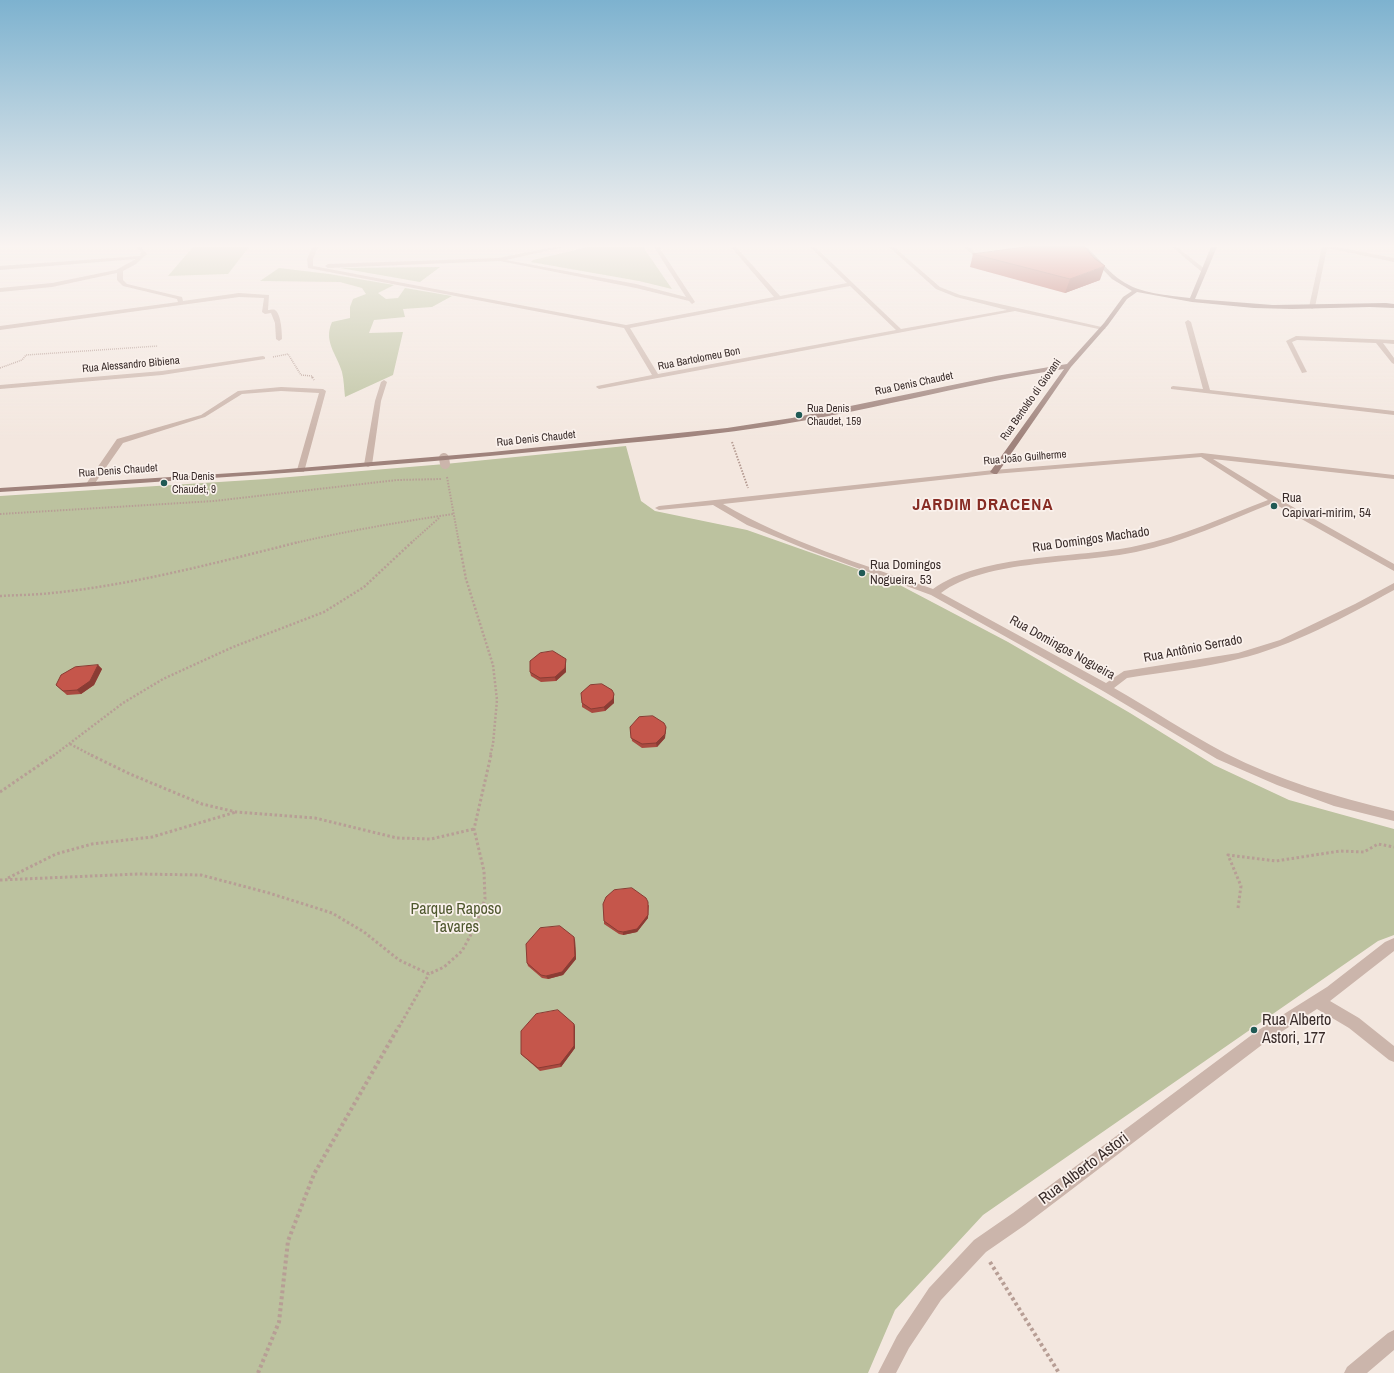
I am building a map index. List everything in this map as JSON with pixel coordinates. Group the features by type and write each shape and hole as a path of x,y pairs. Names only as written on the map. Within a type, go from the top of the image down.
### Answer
{"street":[{"path":"0,328 128,311"},
{"path":"273,311 278,323 279,339"},
{"path":"542,311 626,327 710,311"},
{"path":"880,311 900,331"},
{"name":"Rua Bartolomeu Bon","path":"599,388 1008,311"},
{"path":"1019,311 1102,328"},
{"name":"Rua Bertoldo di Giovani","path":"994,472 1069,366 1115,311"},
{"path":"1188,322 1208,391"},
{"path":"626,327 657,377"},
{"path":"1304,372 1289,341 1292,339 1394,342"},
{"path":"1378,341 1394,362"},
{"name":"Rua Alessandro Bibiena","path":"0,387 162,373 263,358"},
{"name":"Rua Denis Chaudet","path":"0,490 444,461 763,426 867,406 986,380 1069,366"},
{"path":"368,465 378,401 384,382"},
{"path":"1173,388 1394,413"},
{"path":"90,484 120,442 203,416 240,392 281,389 323,391 301,470"},
{"path":"1202,455 1274,500 1394,568"},
{"name":"Rua João Guilherme","path":"659,508 994,472 1202,455 1394,477"},
{"name":"Rua Domingos Machado","path":"934,593 945,584 960,577 982,571 1032,562 1114,553 1154,545 1274,500"},
{"name":"Rua Domingos Nogueira","path":"716,503 750,523 811,548 934,593 1107,688 1221,756 1281,782 1334,801 1394,816"},
{"path":"1377,558 1394,560"},
{"name":"Rua Antônio Serrado","path":"1107,688 1124,675 1238,656 1283,642 1358,606 1394,586"},
{"name":"Rua Alberto Astori","path":"887,1373 903,1342 935,1294 980,1246 1019,1219 1262,1036 1317,1001 1394,944"},
{"path":"1317,1001 1354,1023 1394,1056"},
{"path":"1353,1373 1394,1339"}],"path":[{"path":"0,368 22,360 26,355 106,348 158,346"},
{"path":"263,358 288,354 301,375 312,376 323,391"},
{"path":"727,430 735,448 751,498"},
{"path":"258,1373 279,1322 288,1241 314,1174 429,974 444,967 462,951 474,927 485,899 484,871 474,829 492,744 497,700 493,665 466,579 444,461"},
{"path":"0,514 214,501 397,480 447,479"},
{"path":"0,596 52,593 120,583 232,559 325,536 394,523 439,518 453,514"},
{"path":"0,792 70,744 123,703 163,679 233,648 331,608 364,587 439,518"},
{"path":"70,744 130,774 202,804 236,812 315,818 397,838 431,839 474,829"},
{"path":"6,880 56,854 92,844 152,837 236,812"},
{"path":"1238,908 1241,886 1228,855 1276,861 1340,851 1364,852 1378,844 1394,848"},
{"path":"0,880 138,874 201,875 269,893 332,913 364,932 399,960 429,974"},
{"path":"980,1246 1059,1373"}],"green space":[{"path":"350,311 404,311 405,317 374,320 369,333 403,332 393,375 345,397 342,372 332,348 329,336 332,322 350,318"},
{"name":"Parque Raposo Tavares","path":"626,446 641,501 655,511 747,530 894,582 1008,642 1130,713 1214,765 1289,800 1394,829 1394,935 1378,941 983,1215 895,1310 868,1373 0,1373 0,496 266,479 445,464"}],"building":[{"path":"553,651 566,659 565,668 555,677 540,678 530,672 530,661 540,653"},
{"path":"98,665 90,681 77,690 63,691 56,685 61,675 75,667"},
{"path":"602,684 612,690 614,694 613,699 604,707 591,709 582,703 581,693 590,685"},
{"path":"653,716 664,723 666,727 665,734 656,743 642,744 631,738 630,727 639,717"},
{"path":"632,888 646,898 648,902 648,915 637,929 623,932 618,931 604,921 603,904 606,897 614,890"},
{"path":"560,926 574,937 575,956 562,972 546,976 541,975 527,963 526,944 540,928"},
{"path":"558,1010 574,1024 574,1046 560,1064 538,1068 521,1054 521,1031 536,1014"}],"place":[{"name":"Rua Denis Chaudet, 159","path":"799,415"},
{"name":"Rua Denis Chaudet, 9","path":"164,483"},
{"name":"Rua Capivari-mirim, 54","path":"1274,506"},
{"name":"Rua Domingos Nogueira, 53","path":"862,573"},
{"name":"Rua Alberto Astori, 177","path":"1254,1030"}],"district":[{"name":"JARDIM DRACENA","path":"983,505"}]}
